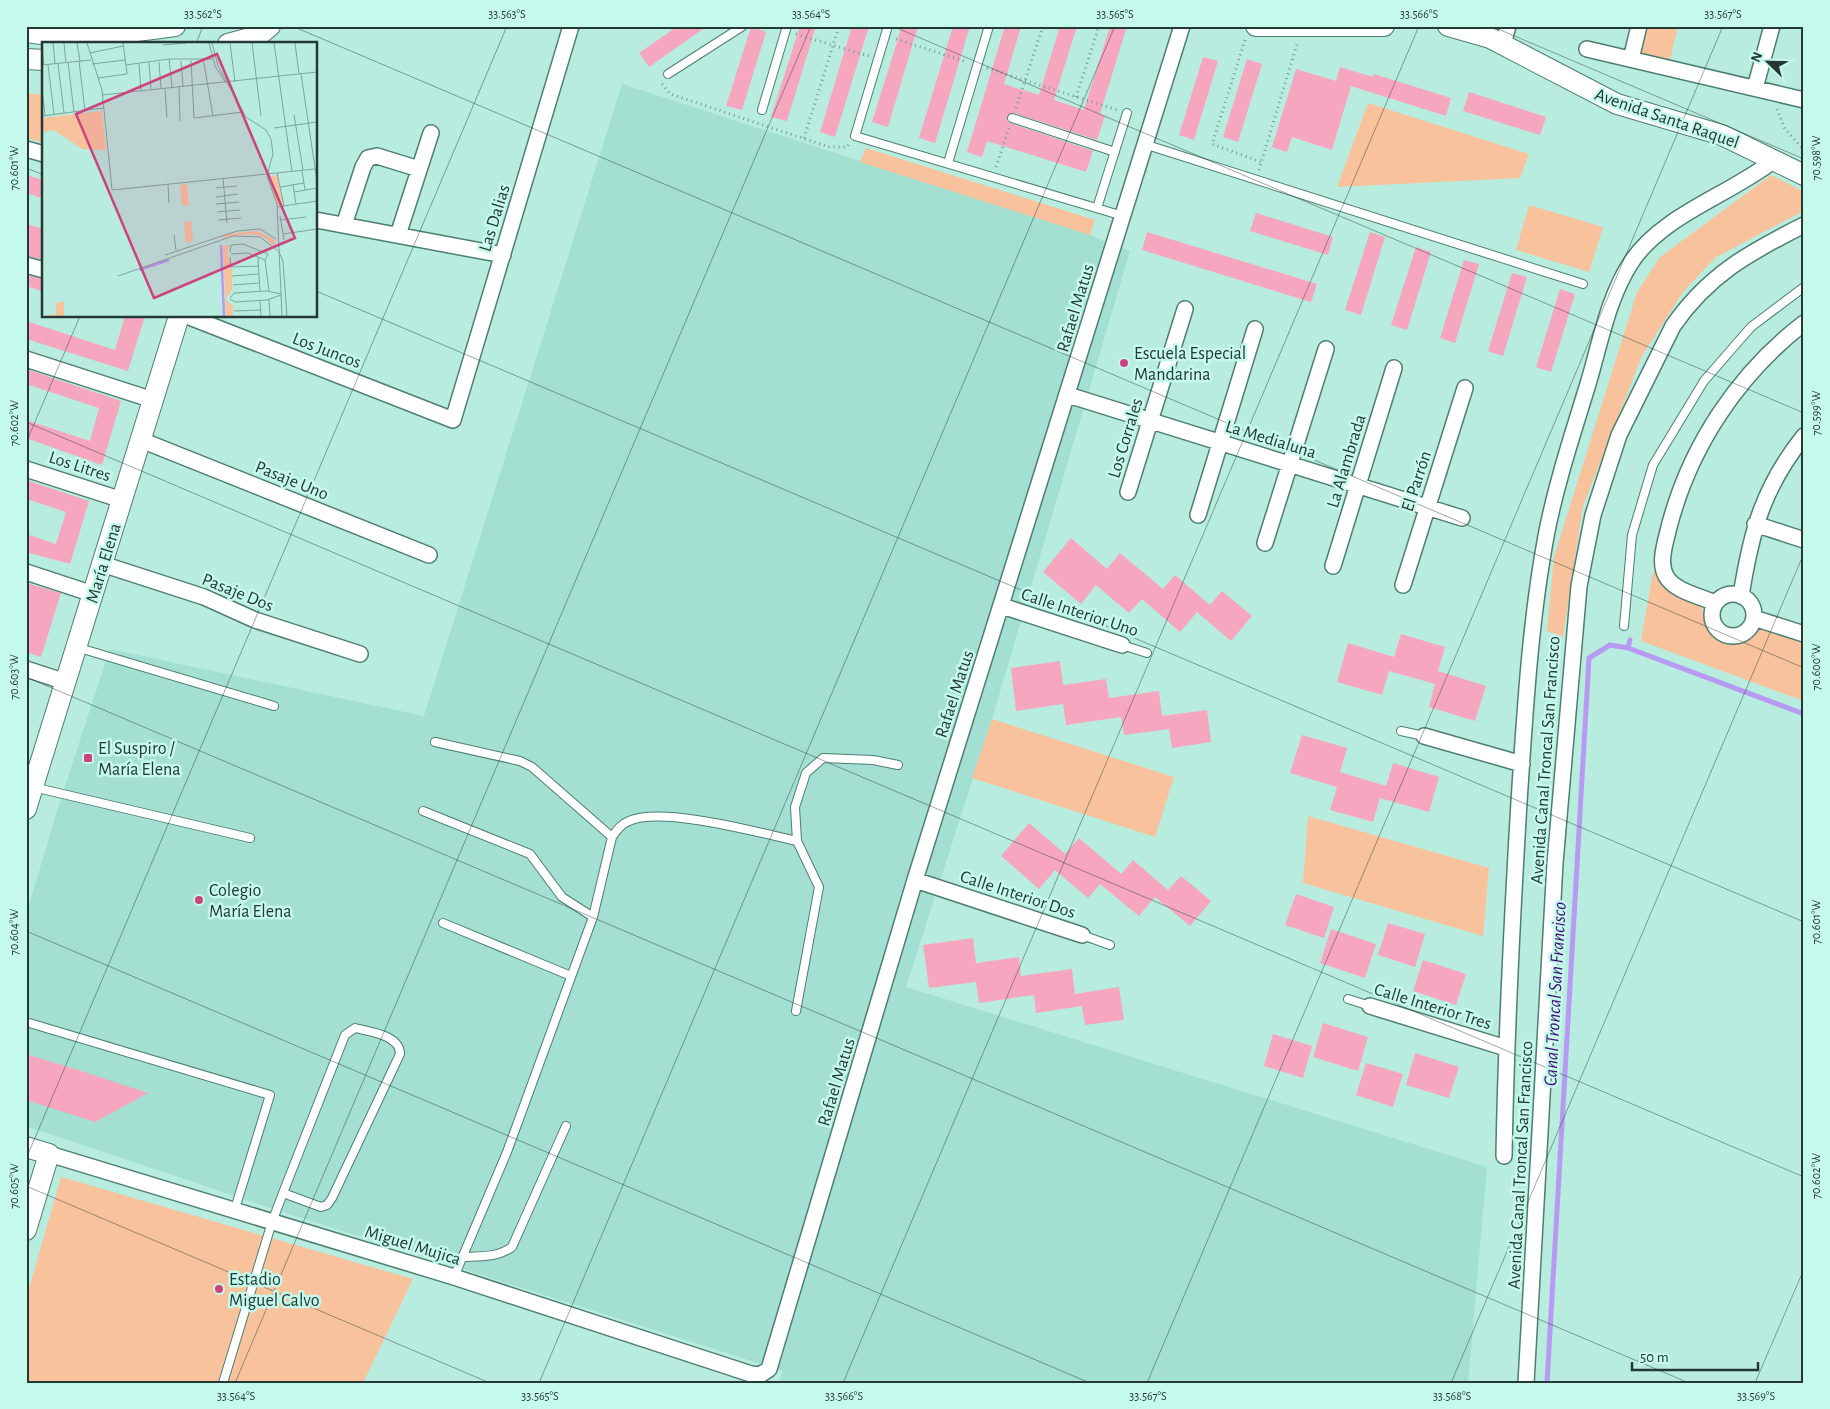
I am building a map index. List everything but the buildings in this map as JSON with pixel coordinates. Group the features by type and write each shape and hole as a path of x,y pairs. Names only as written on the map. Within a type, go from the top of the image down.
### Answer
{"main road":[{"path":"26,32 98,36 175,26"},
{"path":"236,42 258,36 270,26"},
{"path":"265,42 270,26"},
{"path":"1256,26 1384,26"},
{"name":"Avenida Santa Raquel","path":"1448,26 1477,33 1506,35 1598,95 1636,110 1722,135 1804,175"},
{"path":"26,59 42,60"},
{"name":"María Elena","path":"26,810 33,775 66,682 178,318"},
{"path":"26,1147 49,1154 26,1230"}],"street":[{"name":"Las Dalias","path":"453,420 572,26"},
{"name":"Rafael Matus","path":"765,1373 772,1364 915,880 1182,26"},
{"path":"1630,59 1639,26"},
{"path":"1763,90 1772,26"},
{"path":"1587,49 1804,100"},
{"path":"398,235 431,134"},
{"path":"26,149 42,153"},
{"path":"344,225 363,167 368,158 377,156 419,169"},
{"name":"Avenida Canal Troncal San Francisco","path":"1504,1156 1506,1048 1522,764 1533,625 1548,530 1564,462 1618,289 1632,262 1659,232 1759,172 1773,161"},
{"path":"318,220 503,255"},
{"name":"Avenida Canal Troncal San Francisco","path":"1526,1383 1559,809 1578,586 1593,515 1619,435 1673,326 1684,310 1707,284 1731,265 1804,225"},
{"path":"26,265 42,269"},
{"name":"Los Corrales","path":"1128,492 1185,309"},
{"name":"Los Juncos","path":"192,318 453,420"},
{"path":"1715,603 1678,587 1672,583 1664,572 1663,560 1676,505 1691,464 1723,408 1751,372 1804,323"},
{"path":"1198,515 1255,329"},
{"path":"1265,543 1326,348"},
{"path":"26,359 153,400"},
{"name":"La Alambrada","path":"1333,566 1394,368"},
{"name":"El Parrón","path":"1403,585 1465,388"},
{"name":"La Medialuna","path":"1068,395 1462,518"},
{"path":"1740,596 1756,524 1770,488 1797,455 1804,436"},
{"name":"Pasaje Uno","path":"141,440 430,555"},
{"name":"Los Litres","path":"26,469 122,500"},
{"path":"1756,524 1804,540"},
{"name":"Pasaje Dos","path":"102,564 204,597 255,620 360,654"},
{"path":"26,572 93,594"},
{"path":"1726,594 1740,596 1751,604 1754,618 1752,625 1742,635 1728,636 1722,634 1713,623 1712,609 1715,603 1726,594"},
{"name":"Calle Interior Uno","path":"1002,606 1122,645"},
{"path":"1754,618 1804,634"},
{"path":"26,669 66,682"},
{"path":"1424,736 1522,764"},
{"name":"Calle Interior Dos","path":"915,880 1082,935"},
{"name":"Calle Interior Tres","path":"1370,1006 1506,1048"},
{"name":"Miguel Mujica","path":"49,1154 234,1212 454,1277 751,1374 765,1373"}],"lane":[{"path":"668,74 743,26"},
{"path":"888,26 855,136 1123,216"},
{"path":"948,163 989,26"},
{"path":"762,110 786,28"},
{"path":"1097,208 1127,113"},
{"path":"1012,118 1115,152"},
{"path":"1144,144 1583,284"},
{"path":"1624,626 1632,534 1653,465 1704,381 1751,327 1804,287"},
{"name":"Calle Interior Uno","path":"1122,645 1147,653"},
{"path":"76,647 274,706"},
{"path":"1400,731 1424,736"},
{"path":"435,742 520,761 532,767 612,837"},
{"path":"796,1011 820,887 797,841 795,806 806,773 823,758 873,760 898,765"},
{"path":"33,775 250,838"},
{"path":"423,811 530,854 562,897 592,917"},
{"path":"454,1277 506,1152 571,976 592,917 612,837 620,826 629,820 645,817 703,820 797,841"},
{"path":"443,923 571,976"},
{"name":"Calle Interior Dos","path":"1082,935 1110,944"},
{"name":"Calle Interior Tres","path":"1348,999 1370,1006"},
{"path":"26,1022 270,1095 234,1212"},
{"path":"223,1383 272,1222 283,1193 346,1035 355,1028 396,1040 400,1047 400,1054 327,1205 321,1206 283,1193"},
{"path":"462,1257 492,1256 512,1247 566,1126"}],"path":[{"path":"804,138 839,26"},
{"path":"993,177 1043,26"},
{"path":"1076,97 1099,26"},
{"path":"786,28 879,59"},
{"path":"886,36 1127,113"},
{"path":"1242,52 1212,144 1261,162"},
{"path":"1256,180 1292,60"},
{"path":"1763,90 1785,129 1804,150"}],"shaded area":[{"path":"1647,26 1678,26 1670,60 1640,53"},
{"path":"622,84 1090,235 1130,251 992,719 906,987 1487,1167 1468,1383 779,1383 783,1371 264,1206 26,1126 26,930 30,920 26,918 26,915 60,801 110,649 424,716"},
{"path":"26,93 42,95 42,142 26,138"},
{"path":"1368,103 1529,154 1520,178 1337,187"},
{"path":"866,148 1095,220 1090,235 860,162"},
{"path":"1771,175 1804,192 1804,211 1716,257 1683,292 1642,356 1583,506 1563,637 1547,631 1554,557 1637,292 1660,257"},
{"path":"1529,205 1603,227 1589,272 1516,250"},
{"path":"1653,571 1665,585 1701,604 1707,628 1715,636 1735,641 1760,624 1804,641 1804,701 1641,641"},
{"path":"992,719 1174,777 1155,837 972,778"},
{"path":"1308,816 1489,868 1483,936 1303,883"},
{"name":"Estadio Miguel Calvo","path":"61,1177 413,1279 363,1383 26,1383 26,1299"}],"waterway":[{"name":"Canal Troncal San Francisco","path":"1547,1383 1589,658 1610,645 1628,648 1630,640"},
{"path":"1628,648 1804,714"}],"place":[{"name":"Escuela Especial Mandarina","path":"1124,363"},
{"name":"El Suspiro / María Elena","path":"88,758"},
{"name":"Colegio María Elena","path":"199,900"},
{"name":"Estadio Miguel Calvo","path":"219,1289"}]}
